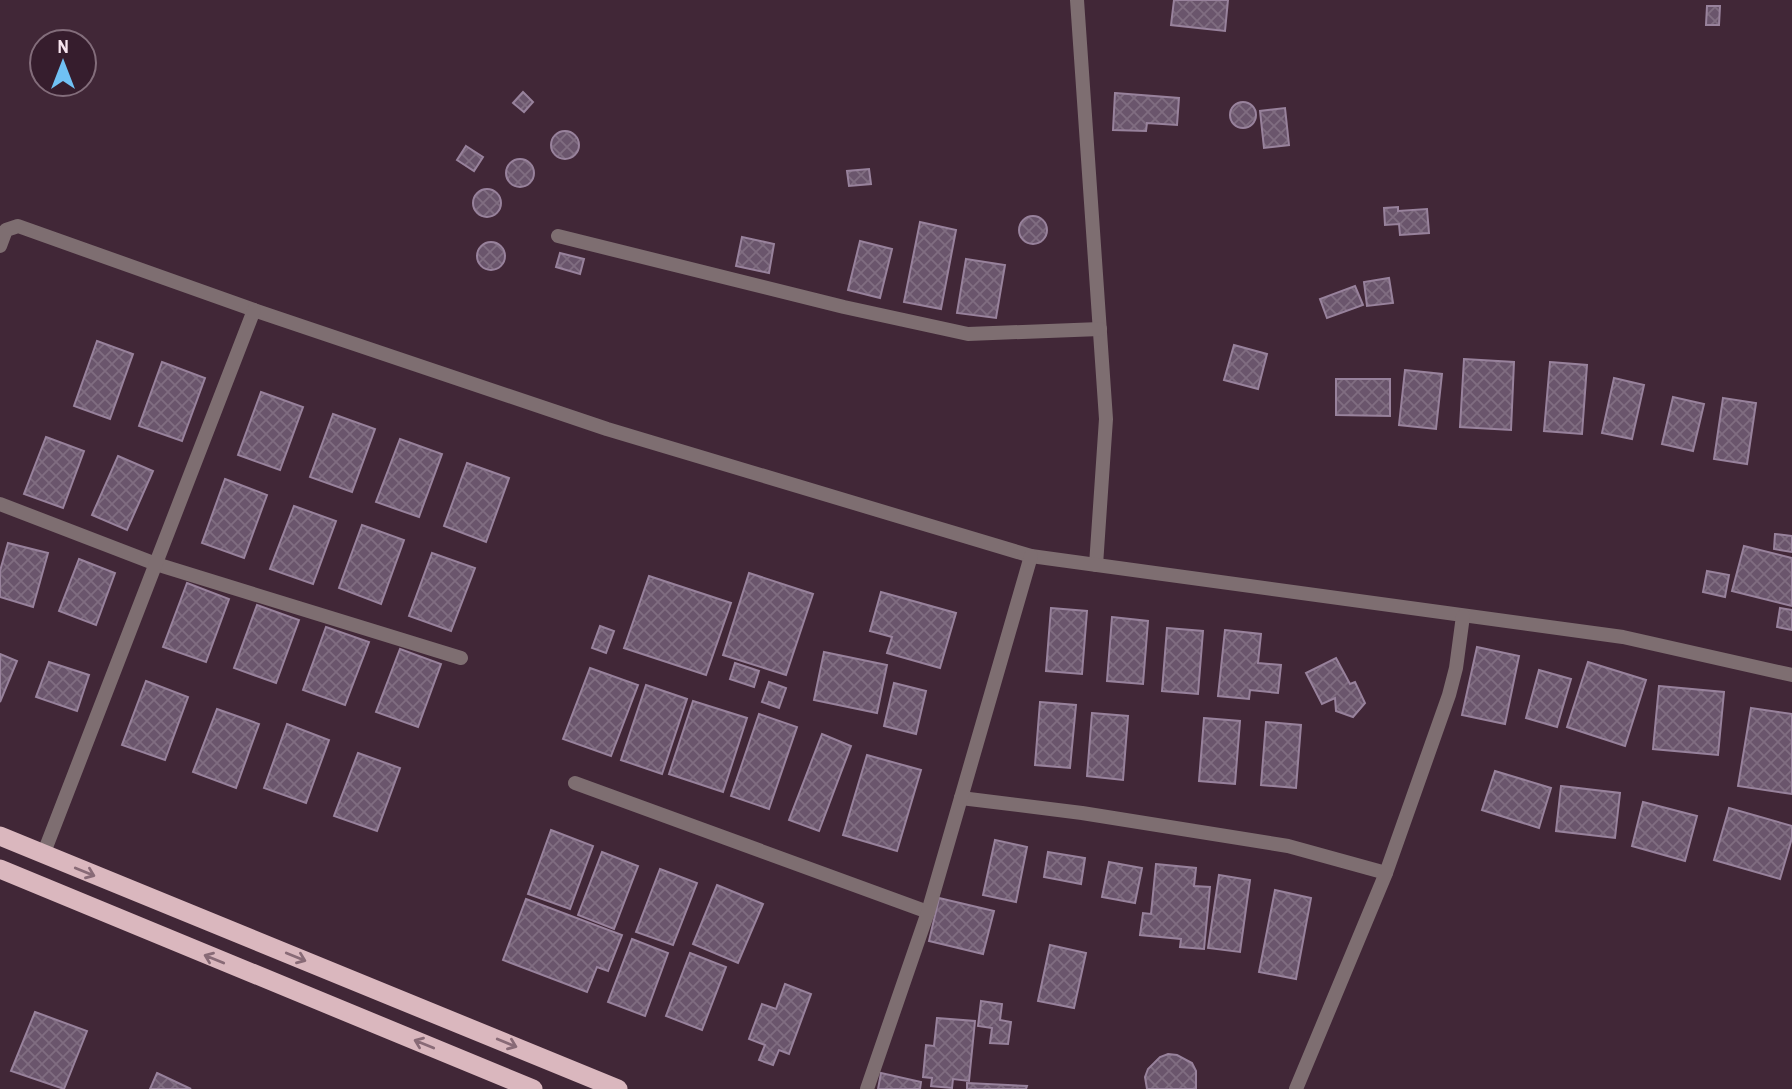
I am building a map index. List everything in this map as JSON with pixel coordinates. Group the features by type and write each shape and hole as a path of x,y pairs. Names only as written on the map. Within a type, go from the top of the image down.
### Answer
{"highway":[{"path":"0,836 618,1089"},
{"path":"0,869 533,1089"}],"street":[{"path":"1077,0 1106,419 1096,565"},
{"path":"0,246 6,230 18,226 254,310 607,429 1031,556 1623,637 1792,675"},
{"path":"558,236 844,307 968,334 1100,329"},
{"path":"43,855 254,310"},
{"path":"0,503 156,564 461,658"},
{"path":"867,1089 928,912 1031,556"},
{"path":"1296,1089 1386,873 1449,695 1457,668 1463,617"},
{"path":"575,783 928,912"},
{"path":"961,798 1288,846 1386,873"}],"building":[{"path":"1174,0 1228,0 1225,31 1171,25"},
{"path":"1707,6 1720,6 1719,25 1706,25"},
{"path":"523,92 533,102 524,112 513,103"},
{"path":"1115,93 1179,98 1177,125 1147,123 1146,131 1113,130"},
{"path":"1243,102 1252,106 1256,115 1252,124 1243,128 1234,124 1230,115 1234,106"},
{"path":"1285,108 1289,145 1264,148 1260,111"},
{"path":"565,131 575,135 579,145 575,155 565,159 555,155 551,145 555,135"},
{"path":"466,146 483,157 474,171 457,160"},
{"path":"520,159 530,163 534,173 530,183 520,187 510,183 506,173 510,163"},
{"path":"869,169 871,184 849,186 847,171"},
{"path":"487,189 497,193 501,203 497,213 487,217 477,213 473,203 477,193"},
{"path":"1398,207 1398,211 1427,209 1429,233 1400,235 1399,224 1385,225 1384,208"},
{"path":"1033,216 1043,220 1047,230 1043,240 1033,244 1023,240 1019,230 1023,220"},
{"path":"920,222 956,230 941,309 904,302"},
{"path":"742,237 774,244 769,273 736,266"},
{"path":"860,241 892,249 880,298 848,290"},
{"path":"491,242 501,246 505,256 501,266 491,270 481,266 477,256 481,246"},
{"path":"560,253 584,259 580,274 556,267"},
{"path":"966,259 1005,265 996,318 957,313"},
{"path":"1389,278 1393,303 1367,306 1364,282"},
{"path":"1355,286 1363,305 1327,318 1320,299"},
{"path":"97,341 133,354 110,419 74,406"},
{"path":"1234,345 1267,354 1258,389 1224,380"},
{"path":"1464,359 1514,362 1511,430 1460,427"},
{"path":"162,362 205,378 182,441 139,426"},
{"path":"1550,362 1587,365 1582,434 1544,431"},
{"path":"1405,370 1442,374 1436,429 1399,425"},
{"path":"1614,378 1644,385 1632,439 1602,433"},
{"path":"1336,379 1390,379 1390,416 1336,415"},
{"path":"261,392 303,407 280,470 238,455"},
{"path":"1673,397 1704,404 1693,451 1662,444"},
{"path":"1723,398 1756,403 1747,464 1714,459"},
{"path":"333,414 375,429 352,492 310,477"},
{"path":"46,437 84,451 63,508 24,494"},
{"path":"400,439 442,454 419,517 376,502"},
{"path":"118,456 153,471 127,530 92,515"},
{"path":"467,463 509,478 486,542 444,526"},
{"path":"225,479 267,495 244,558 202,543"},
{"path":"294,506 336,521 313,584 270,569"},
{"path":"362,525 404,540 381,604 339,588"},
{"path":"1775,534 1792,536 1792,552 1774,549"},
{"path":"8,543 48,553 33,607 0,597 0,571"},
{"path":"1744,546 1792,558 1792,606 1732,591"},
{"path":"432,553 475,568 451,631 409,616"},
{"path":"79,559 115,573 96,625 59,611"},
{"path":"1707,571 1729,575 1725,597 1703,592"},
{"path":"749,573 813,594 786,675 723,655"},
{"path":"649,576 731,603 706,675 624,648"},
{"path":"187,583 229,599 206,662 163,647"},
{"path":"881,592 956,613 940,668 887,653 892,637 870,631"},
{"path":"257,605 299,620 276,683 234,668"},
{"path":"1051,608 1087,611 1082,674 1046,671"},
{"path":"1780,608 1792,610 1792,630 1777,627"},
{"path":"1112,617 1148,621 1143,684 1107,681"},
{"path":"600,626 614,631 606,653 592,648"},
{"path":"326,627 369,642 345,705 303,690"},
{"path":"1167,628 1203,631 1198,694 1162,691"},
{"path":"1225,630 1261,634 1258,663 1281,665 1278,693 1250,690 1249,699 1218,696"},
{"path":"1477,647 1519,656 1505,724 1462,715"},
{"path":"400,649 441,664 418,727 376,712"},
{"path":"824,652 887,665 877,713 814,700"},
{"path":"0,654 17,661 0,702"},
{"path":"1336,658 1350,684 1355,682 1365,703 1353,717 1336,711 1335,698 1322,704 1306,673"},
{"path":"49,662 89,675 77,711 36,697"},
{"path":"1588,662 1646,680 1625,746 1567,727"},
{"path":"735,663 759,671 754,687 730,679"},
{"path":"590,668 638,685 611,756 563,739"},
{"path":"1539,670 1571,679 1557,727 1526,718"},
{"path":"146,681 188,697 165,760 122,745"},
{"path":"769,682 786,688 779,708 762,702"},
{"path":"894,683 926,691 916,734 884,726"},
{"path":"646,685 687,699 662,774 621,760"},
{"path":"1659,686 1724,692 1718,755 1653,749"},
{"path":"693,701 747,718 723,792 669,774"},
{"path":"1040,702 1076,705 1070,768 1035,765"},
{"path":"1751,708 1792,714 1792,794 1738,786"},
{"path":"217,709 259,724 236,788 193,772"},
{"path":"1092,713 1128,716 1123,780 1087,776"},
{"path":"759,714 797,727 769,809 731,796"},
{"path":"1204,718 1240,721 1235,784 1199,781"},
{"path":"1266,722 1301,725 1296,788 1261,785"},
{"path":"287,724 329,740 306,803 264,788"},
{"path":"822,734 851,746 819,831 789,820"},
{"path":"358,753 400,768 377,831 334,816"},
{"path":"867,755 921,770 897,851 843,835"},
{"path":"1495,771 1551,788 1539,828 1482,810"},
{"path":"1561,786 1620,793 1615,838 1556,831"},
{"path":"1643,802 1697,816 1685,861 1632,846"},
{"path":"1729,808 1792,826 1792,838 1780,879 1714,860"},
{"path":"551,830 593,846 570,909 528,894"},
{"path":"995,840 1027,847 1016,902 983,895"},
{"path":"602,852 638,866 614,929 578,915"},
{"path":"1048,852 1085,858 1081,884 1044,877"},
{"path":"1109,862 1142,868 1135,903 1102,897"},
{"path":"1156,864 1196,868 1194,886 1210,887 1204,949 1180,947 1181,939 1140,935 1143,913 1151,914"},
{"path":"660,869 697,883 673,945 636,932"},
{"path":"1219,875 1250,880 1240,952 1208,948"},
{"path":"717,885 763,904 738,963 693,944"},
{"path":"1275,890 1311,898 1296,979 1259,972"},
{"path":"939,898 994,911 983,954 929,941"},
{"path":"526,899 622,935 608,971 597,967 587,992 503,960"},
{"path":"632,939 668,953 645,1016 608,1002"},
{"path":"1050,945 1086,953 1074,1008 1038,1001"},
{"path":"690,953 726,967 702,1030 666,1016"},
{"path":"785,984 811,994 789,1054 779,1050 773,1065 759,1060 765,1045 749,1039 762,1004 776,1009"},
{"path":"981,1001 1002,1004 1000,1020 1011,1022 1008,1044 990,1043 992,1028 978,1026"},
{"path":"35,1012 87,1031 64,1089 11,1071"},
{"path":"937,1018 975,1021 969,1081 953,1079 952,1088 931,1086 932,1078 923,1077 926,1045 934,1046"},
{"path":"1177,1055 1192,1063 1196,1071 1196,1089 1147,1089 1145,1077 1148,1069 1160,1057"},
{"path":"157,1073 191,1089 150,1089"},
{"path":"881,1073 921,1082 920,1089 878,1089"},
{"path":"967,1083 1027,1086 1026,1089 967,1089"}]}
